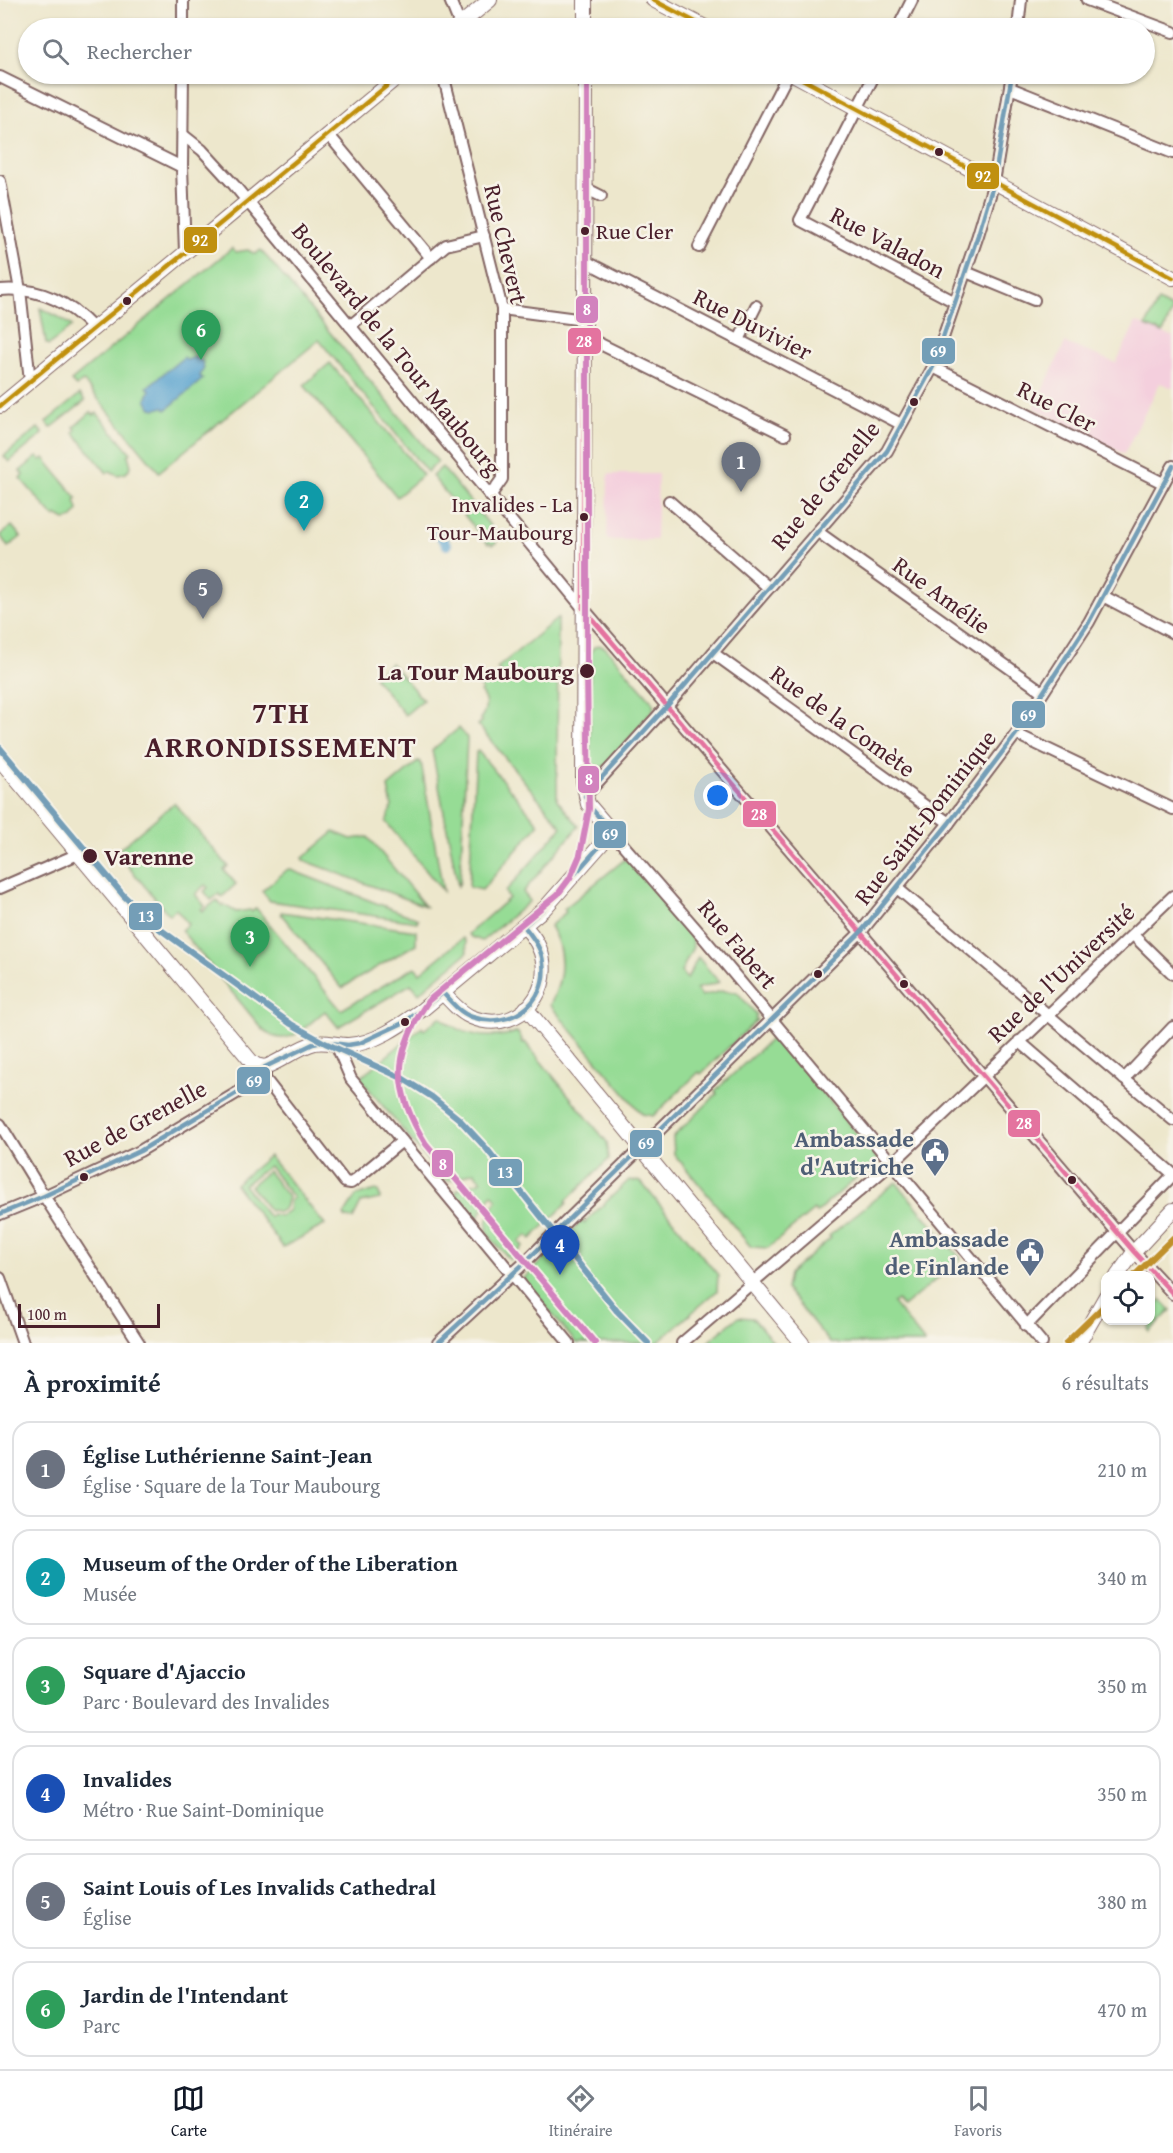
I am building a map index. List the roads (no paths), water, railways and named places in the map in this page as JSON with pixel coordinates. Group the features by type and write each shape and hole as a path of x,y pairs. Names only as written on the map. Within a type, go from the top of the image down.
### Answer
{"main road":[{"path":"469,18 490,0"},
{"path":"585,0 585,18"},
{"path":"653,0 688,18"},
{"path":"0,406 389,84"},
{"path":"585,796 583,608 586,84"},
{"path":"812,84 1173,278"},
{"path":"0,760 251,1061 265,1067"},
{"name":"Rue Fabert","path":"585,796 591,808 612,832"},
{"path":"443,993 460,1011 481,1020 505,1019 526,1008 539,992 544,968 539,945 524,926 545,908 612,832"},
{"name":"Rue de Grenelle","path":"265,1067 313,1044 348,1045 383,1034 405,1022 443,993 524,926"},
{"path":"526,1008 802,1343"},
{"path":"1120,1271 1134,1252 1173,1210"},
{"path":"1079,1343 1101,1305"}],"street":[{"path":"183,0 183,18"},
{"path":"450,0 455,18"},
{"path":"903,18 912,0"},
{"path":"1019,18 1021,0"},
{"path":"1087,0 1135,18"},
{"path":"1155,25 1173,32"},
{"path":"0,77 182,167"},
{"path":"183,84 182,167 185,252"},
{"name":"Rue Chevert","path":"446,84 502,309 502,479 490,496"},
{"path":"699,247 783,84"},
{"path":"857,108 869,84"},
{"name":"Rue de Grenelle","path":"585,796 667,706 887,451 933,367 966,272 994,182 1011,84"},
{"path":"1010,88 1173,153"},
{"name":"Rue Valadon","path":"857,108 800,220 955,302"},
{"path":"328,134 431,258"},
{"name":"Boulevard de la Tour Maubourg","path":"183,135 202,150 247,201 583,608 1134,1252 1171,1292"},
{"path":"0,181 20,290 30,381"},
{"path":"585,188 601,196"},
{"path":"350,326 446,245 484,236"},
{"name":"Rue Duvivier","path":"585,261 901,424"},
{"path":"966,272 1034,300"},
{"path":"0,290 37,292 60,301 93,328"},
{"path":"739,340 756,306"},
{"path":"502,309 584,320"},
{"path":"584,336 785,435"},
{"name":"Rue Cler","path":"933,367 1167,481"},
{"name":"Rue Saint-Dominique","path":"438,1343 513,1275 861,933 949,824 1016,734 1089,622 1167,481 1173,466"},
{"path":"669,501 769,588"},
{"name":"Rue Amélie","path":"818,532 1043,692"},
{"path":"1103,596 1173,633"},
{"name":"Rue de la Comète","path":"713,652 949,824"},
{"path":"1016,734 1173,808"},
{"name":"Rue Fabert","path":"612,832 1042,1343"},
{"path":"0,888 78,854"},
{"path":"897,888 1173,1120"},
{"name":"Rue de l'Université","path":"682,1343 892,1164 1173,896"},
{"path":"1133,935 1173,974"},
{"path":"1124,1079 1173,1028"},
{"path":"1019,1041 1173,1175 1026,1326"},
{"path":"336,1044 351,1079 568,1343"},
{"path":"265,1067 269,1084 345,1182 351,1183 402,1141"},
{"name":"Rue de Grenelle","path":"0,1214 44,1196 150,1145 250,1085 265,1067"},
{"path":"0,1124 140,1343"},
{"path":"0,1278 23,1343"}],"water":[{"path":"184,357 187,360 195,357 202,361 204,368 200,376 203,379 166,410 163,407 151,408 146,400 150,390 147,387"}],"waterway":[{"path":"435,529 447,545"}],"place":[{"name":"Rue Cler","path":"585,231"},
{"name":"Jardin de l'Intendant","path":"201,360"},
{"name":"Église Luthérienne Saint-Jean","path":"741,492"},
{"name":"Invalides - La Tour-Maubourg","path":"584,517"},
{"name":"Museum of the Order of the Liberation","path":"304,531"},
{"name":"Saint Louis of Les Invalids Cathedral","path":"203,619"},
{"name":"La Tour Maubourg","path":"587,671"},
{"name":"Varenne","path":"90,856"},
{"name":"Square d'Ajaccio","path":"250,967"},
{"name":"Ambassade d'Autriche","path":"935,1178"},
{"name":"Invalides","path":"560,1275"},
{"name":"Ambassade de Finlande","path":"1030,1278"}],"district":[{"name":"7TH ARRONDISSEMENT","path":"281,729"}]}
